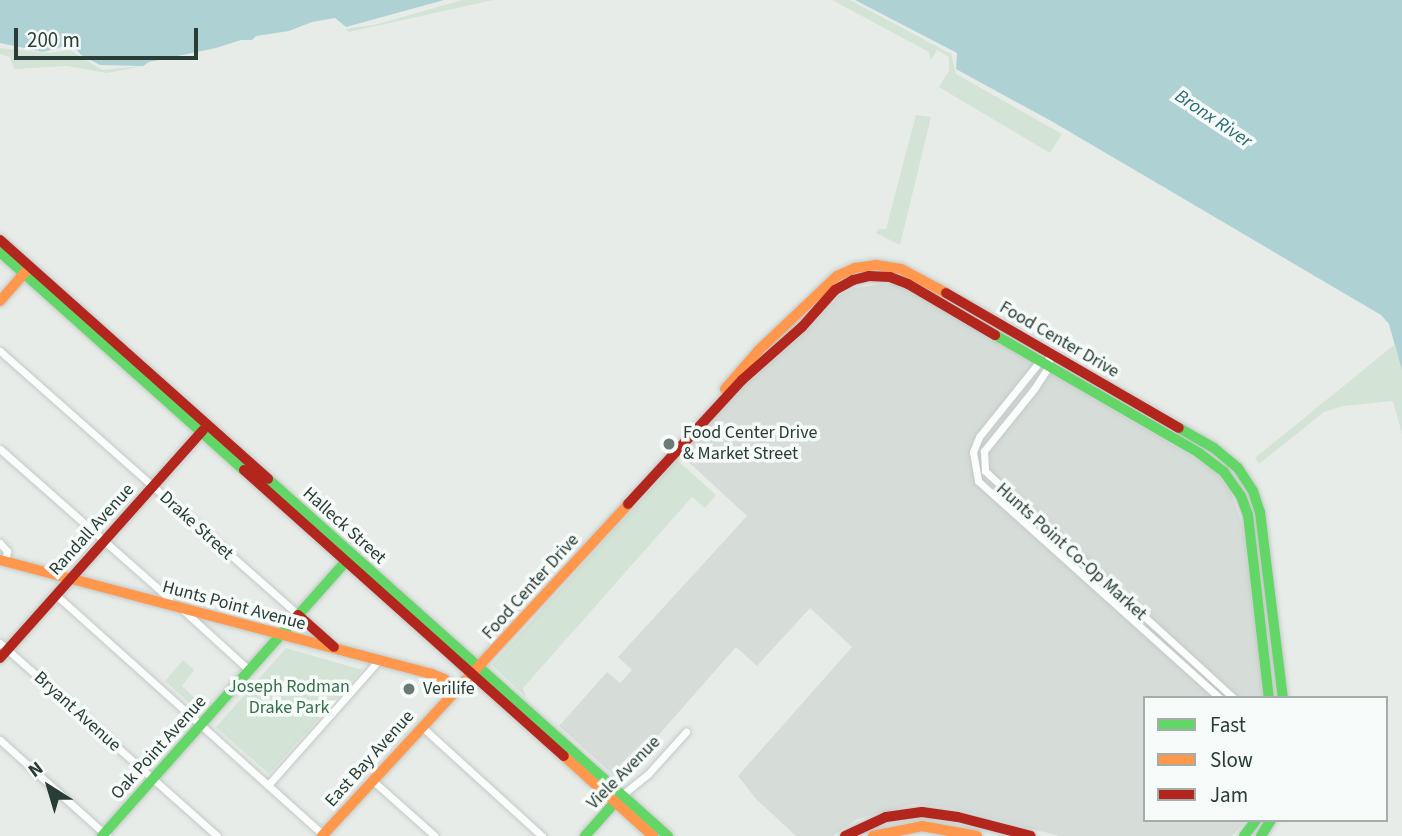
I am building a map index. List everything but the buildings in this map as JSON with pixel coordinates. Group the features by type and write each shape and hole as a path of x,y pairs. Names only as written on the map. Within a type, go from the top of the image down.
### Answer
{"main road":[{"name":"Halleck Street","path":"0,240 27,270 200,433 349,559 619,799 668,836"},
{"name":"Halleck Street","path":"0,252 27,270 208,424 349,559"},
{"name":"Food Center Drive","path":"690,434 750,359 792,321 826,284 849,270 876,265 901,269 1214,448 1242,473 1253,491 1262,520 1283,696"},
{"path":"0,301 27,270"},
{"name":"Food Center Drive","path":"476,671 690,434 751,371 847,283 869,276 890,277 937,301 1208,459 1230,479 1248,514 1271,696"},
{"path":"937,301 1002,326"},
{"name":"Randall Avenue","path":"2,650 56,595 208,424"},
{"name":"Oak Point Avenue","path":"104,835 349,559"},
{"name":"Hunts Point Avenue","path":"2,560 280,636 334,647 432,674 444,679 456,690"},
{"path":"298,615 334,647"},
{"name":"East Bay Avenue","path":"324,835 420,726 476,671"},
{"name":"Halleck Street","path":"619,799 653,836"},
{"name":"Viele Avenue","path":"585,836 619,799"},
{"path":"845,836 886,817 922,812 946,814 1031,836"},
{"path":"873,836 900,828 922,826 977,836"},
{"path":"1012,831 1023,836"}],"street":[{"name":"Drake Street","path":"0,351 298,615"},
{"path":"1045,364 1049,353"},
{"name":"Hunts Point Co-Op Market","path":"1045,364 976,442 974,465 978,481 1218,696"},
{"name":"Hunts Point Co-Op Market","path":"1045,364 987,445 983,461 985,471 1232,696"},
{"path":"0,449 169,598 167,605"},
{"path":"0,543 8,551 2,560"},
{"path":"144,599 149,580"},
{"path":"56,595 324,835"},
{"path":"182,609 205,633 249,670"},
{"path":"205,633 210,617"},
{"name":"Bryant Avenue","path":"2,650 217,836"},
{"path":"268,785 380,660"},
{"path":"420,726 542,836"},
{"name":"Viele Avenue","path":"619,799 648,774 686,732"},
{"path":"0,740 104,835"},
{"path":"372,780 435,836"}],"shaded area":[{"path":"882,284 896,285 912,292 1191,456 1215,472 1230,490 1243,527 1264,696 1143,696 1143,822 1245,822 1232,836 1059,836 951,808 914,804 857,819 833,836 796,836 756,799 738,776 852,647 810,608 757,666 736,647 619,780 559,726 607,672 620,683 632,670 618,657 747,516 681,455 741,389 806,332 839,296 855,288"}],"green space":[{"path":"463,0 493,0 349,32 345,29 374,25"},
{"path":"832,0 850,0 951,54 956,74 1062,134 1050,153 939,87 949,71 949,57 937,50 931,60 929,52"},
{"path":"0,48 50,53 70,50 102,70 143,66 107,73 67,66 14,69 10,57 0,54"},
{"path":"916,115 931,117 900,245 876,233 879,229 886,229"},
{"path":"1394,345 1402,371 1402,434 1393,401 1343,406 1324,412 1259,464 1255,458"},
{"path":"677,460 716,495 705,508 692,497 523,688 526,697 492,665"},
{"name":"Joseph Rodman Drake Park","path":"286,648 362,670 269,774 216,727"},
{"path":"183,660 194,670 182,686 201,704 196,709 165,681"}],"water":[{"path":"0,0 444,0 346,27 335,18 312,22 289,31 256,36 252,40 241,40 149,62 143,66 100,65 81,55 72,44 43,52 0,43"},
{"name":"Bronx River","path":"855,0 1402,0 1402,371 1389,324 1381,315 1053,122 956,69 957,53"}],"traffic: fast":[{"path":"0,252 244,470"},
{"path":"995,335 1199,453 1224,472 1241,496 1248,515 1269,696"},
{"path":"1179,428 1214,448 1238,468 1253,491 1260,512 1283,696"},
{"path":"268,479 668,836"},
{"path":"102,836 348,559"},
{"path":"585,836 617,800"},
{"path":"1244,836 1254,822"},
{"path":"1261,836 1270,822"}],"traffic: slow":[{"path":"725,389 758,351 837,276 855,268 876,265 901,269 946,293"},
{"path":"0,301 27,270"},
{"path":"322,836 628,504"},
{"path":"0,560 432,674 444,679 456,690"},
{"path":"564,756 653,836"},
{"path":"873,836 922,826 977,836"}],"traffic: jam":[{"path":"0,240 268,479"},
{"path":"628,504 742,380 802,327 835,290 853,280 869,276 890,277 908,284 995,335"},
{"path":"946,293 1179,428"},
{"path":"0,658 203,430"},
{"path":"244,470 564,756"},
{"path":"298,615 334,647"},
{"path":"845,836 886,817 922,812 958,817 1031,836"}],"place":[{"name":"Food Center Drive & Market Street","path":"669,444"},
{"name":"Verilife","path":"409,689"}]}
